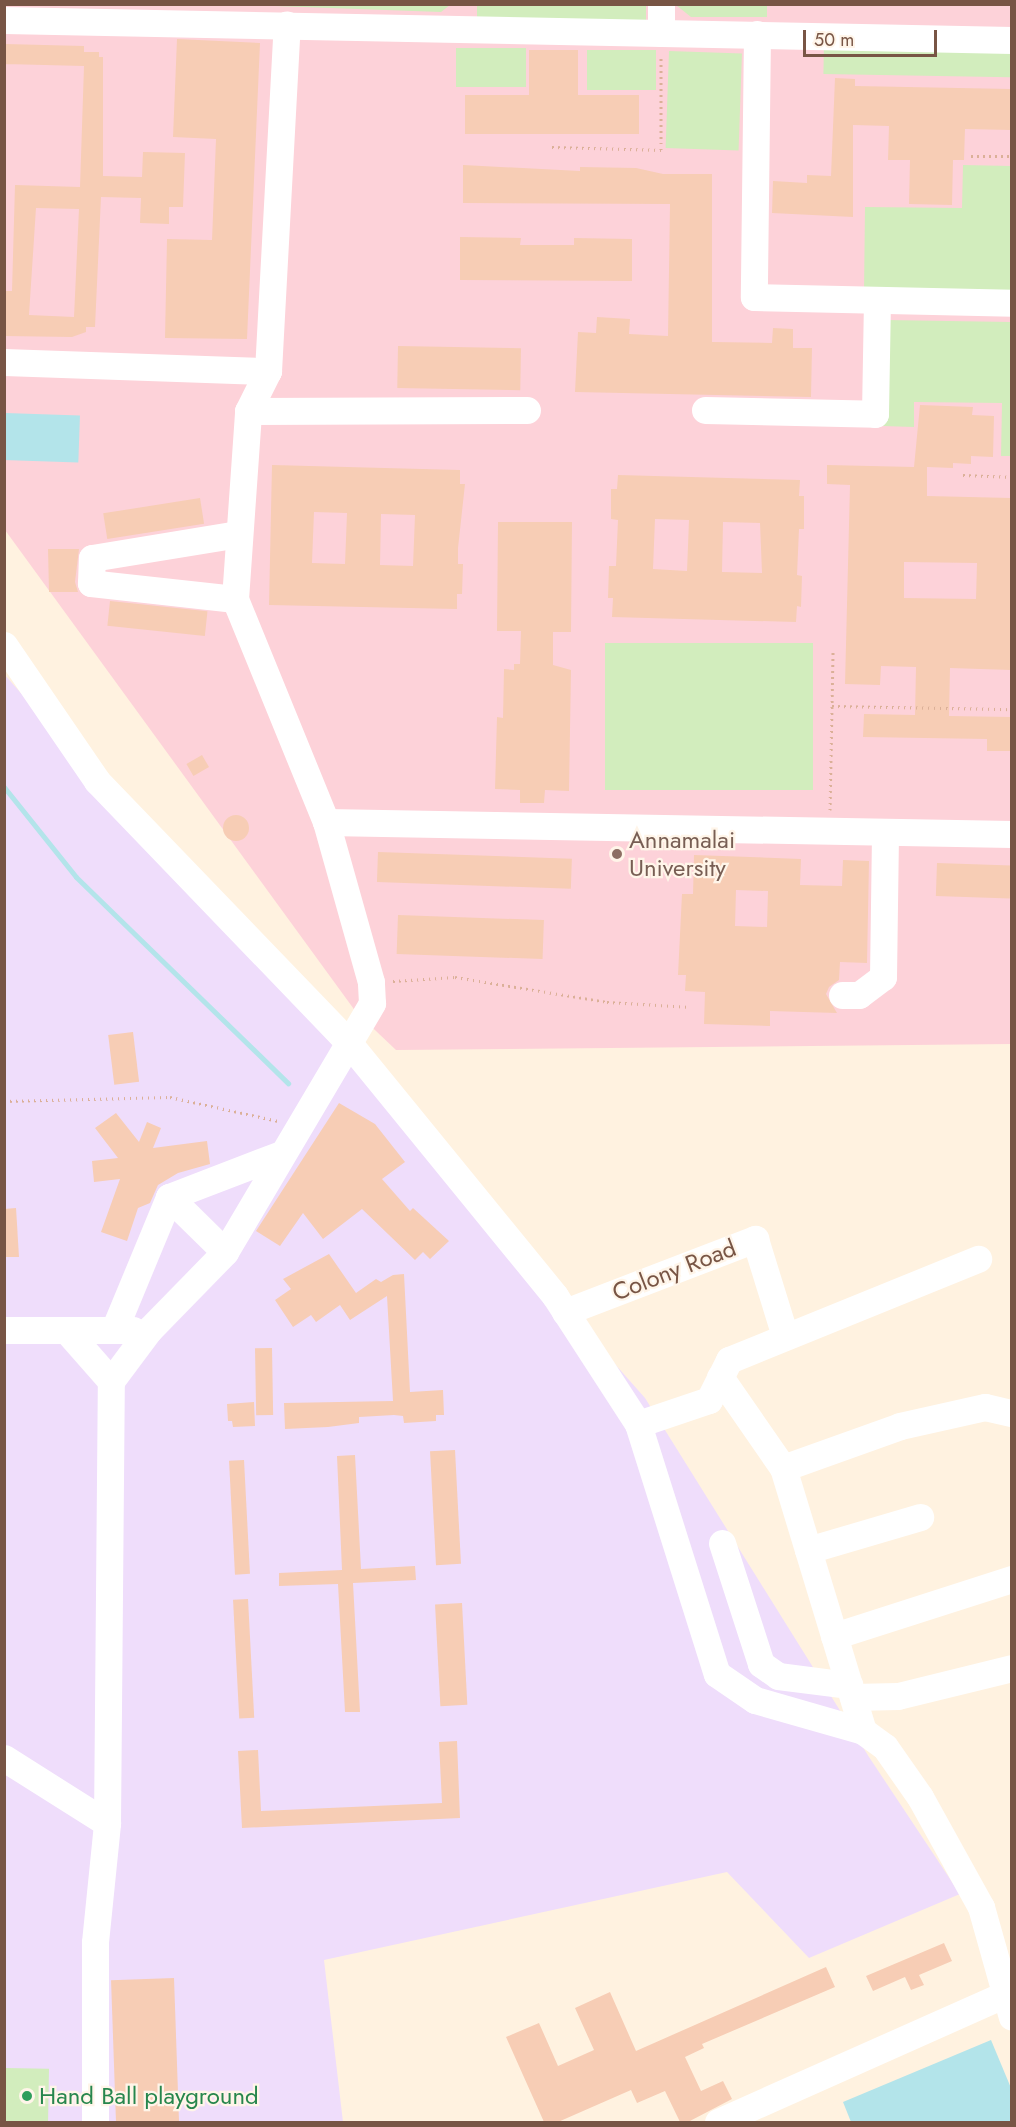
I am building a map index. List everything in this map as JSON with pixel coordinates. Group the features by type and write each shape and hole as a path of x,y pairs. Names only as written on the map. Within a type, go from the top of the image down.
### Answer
{"street":[{"path":"661,4 661,33"},
{"path":"4,20 287,25 466,16 661,33 1011,40"},
{"path":"95,2122 95,1942 106,1823 111,1381 149,1330 225,1252 372,1003 371,982 326,822 235,600 248,411 268,371 287,25"},
{"path":"757,34 754,297 1011,303"},
{"path":"705,410 875,414 877,300"},
{"path":"4,362 268,371"},
{"path":"248,411 527,410"},
{"path":"235,600 91,583 92,558 239,534"},
{"path":"4,645 97,781 348,1042 565,1312 638,1424 717,1674 755,1700 863,1731 885,1747 920,1797 981,1907 1009,2001 718,2122"},
{"path":"326,822 829,833 1011,834"},
{"path":"842,995 859,995 883,977 885,833"},
{"path":"114,1330 169,1197 281,1154"},
{"path":"169,1197 225,1252"},
{"name":"Colony Road","path":"565,1312 755,1239 785,1336"},
{"path":"638,1424 709,1400 729,1360 978,1259"},
{"path":"4,1330 149,1330"},
{"path":"68,1331 111,1381"},
{"path":"720,1377 783,1468 863,1731"},
{"path":"783,1468 900,1426 985,1407 1011,1413"},
{"path":"808,1550 920,1517"},
{"path":"722,1543 761,1664 778,1676 851,1691 898,1696 1011,1668"},
{"path":"834,1636 1011,1579"},
{"path":"4,1758 106,1823"}],"path":[{"path":"552,147 661,150 661,33"},
{"path":"971,156 1011,156"},
{"path":"963,475 1011,477"},
{"path":"829,833 833,650"},
{"path":"832,706 1011,709"},
{"path":"371,982 455,977 607,1002 691,1007"},
{"path":"4,1101 170,1097 300,1126"}],"shaded area":[{"name":"Annamalai University","path":"4,5 1011,5 1011,1044 396,1050 356,1012 5,530"},
{"path":"4,674 645,1398 869,1757 960,1894 809,1958 727,1872 324,1960 343,2122 5,2122"}],"green space":[{"path":"245,5 450,5 441,12"},
{"path":"477,5 646,5 646,21 477,21"},
{"path":"676,5 767,5 767,17 691,17"},
{"path":"824,40 1011,43 1010,77 823,74"},
{"path":"456,48 526,48 526,87 456,87"},
{"path":"587,50 656,50 656,90 587,90"},
{"path":"669,51 742,54 739,150 666,148"},
{"path":"963,165 1011,166 1011,294 864,292 865,207 962,208"},
{"path":"885,320 1011,322 1011,456 1001,456 1002,403 914,402 914,427 883,426"},
{"path":"605,643 813,643 813,790 605,790"},
{"name":"Hand Ball playground","path":"5,2068 49,2069 48,2122 4,2122"}],"water":[{"path":"5,413 80,416 78,463 4,460"},
{"path":"991,2040 1011,2088 1011,2122 851,2122 843,2102"}],"building":[{"path":"177,39 260,43 247,339 165,338 167,239 212,240 216,139 173,137"},
{"path":"5,44 84,46 84,52 99,52 99,57 103,57 103,176 142,177 143,152 185,153 183,207 169,207 169,224 140,223 141,198 101,197 95,327 86,327 86,332 72,337 4,336 4,291 12,291 15,185 80,187 84,66 5,64","holes":["36,208 79,209 74,317 29,315"]},
{"path":"529,50 578,50 578,95 639,95 639,134 465,134 465,95 529,95"},
{"path":"835,78 855,79 855,86 1011,89 1011,130 965,129 964,160 953,160 952,205 909,204 910,160 888,160 889,126 853,125 853,217 772,213 773,181 807,183 807,175 831,176"},
{"path":"463,165 580,171 580,167 636,168 663,174 712,174 712,342 772,343 773,328 793,329 793,348 812,348 811,397 575,392 578,332 596,333 597,317 630,319 629,334 668,336 670,204 463,203"},
{"path":"460,237 521,238 520,245 574,245 574,238 632,239 632,281 460,280"},
{"path":"398,346 521,348 520,390 397,388"},
{"path":"920,405 973,407 972,415 994,416 993,457 971,456 971,464 953,463 953,468 927,467 927,496 1011,498 1011,670 950,668 949,716 1011,717 1011,751 987,751 987,739 863,737 864,714 915,715 916,667 881,666 880,685 845,684 850,485 827,484 827,465 914,467","holes":["904,562 977,563 976,599 904,598"]},
{"path":"272,465 460,470 460,484 465,484 458,548 458,564 463,564 462,594 457,594 457,609 269,605","holes":["314,512 347,513 345,564 312,563","381,514 415,515 413,566 380,565"]},
{"path":"618,475 800,480 799,496 804,496 804,529 799,529 797,575 802,576 801,607 797,606 796,622 612,617 613,598 608,598 609,566 616,566 618,520 611,519 611,489 617,489","holes":["655,519 689,520 687,571 653,569","723,522 760,523 762,573 722,572"]},
{"path":"200,498 204,524 107,539 103,513"},
{"path":"498,522 572,522 571,632 553,632 553,665 571,670 569,791 545,790 544,803 520,803 520,790 495,789 497,717 503,718 504,669 514,670 514,664 520,664 521,631 497,631"},
{"path":"48,549 79,549 75,582 78,592 49,592"},
{"path":"110,601 207,611 205,636 107,626"},
{"path":"202,755 209,767 193,776 186,764"},
{"path":"236,815 245,819 249,828 245,837 236,841 227,837 223,828 227,819"},
{"path":"378,852 572,859 571,889 377,882"},
{"path":"694,855 801,859 800,885 842,886 843,860 869,861 867,963 840,962 839,980 829,987 826,994 837,1013 770,1011 770,1026 704,1024 705,992 685,991 686,975 678,975 682,894 693,894","holes":["736,890 768,891 767,927 735,926"]},
{"path":"937,863 1011,866 1010,899 936,896"},
{"path":"398,915 544,920 543,959 397,954"},
{"path":"133,1032 139,1082 114,1085 108,1035"},
{"path":"339,1103 375,1124 405,1162 382,1179 410,1211 413,1208 449,1241 430,1259 423,1252 415,1260 362,1209 323,1239 303,1213 280,1246 256,1231"},
{"path":"116,1113 139,1142 147,1122 161,1128 153,1148 207,1141 210,1164 178,1173 158,1185 150,1203 138,1208 127,1241 101,1232 120,1179 94,1182 92,1161 118,1158 95,1128"},
{"path":"16,1208 19,1257 4,1257 4,1209"},
{"path":"329,1254 356,1293 376,1279 381,1282 393,1275 404,1274 410,1392 443,1390 444,1415 436,1415 436,1421 404,1423 403,1416 394,1415 359,1417 359,1423 328,1427 285,1429 284,1403 393,1401 387,1296 350,1320 340,1305 316,1322 311,1315 293,1327 275,1300 291,1289 283,1279"},
{"path":"255,1348 272,1348 273,1415 256,1415"},
{"path":"254,1402 255,1426 233,1427 232,1421 228,1421 227,1404"},
{"path":"455,1450 461,1564 436,1565 430,1451"},
{"path":"355,1455 361,1569 415,1566 416,1580 353,1583 360,1712 345,1712 338,1584 279,1586 279,1573 342,1570 337,1456"},
{"path":"244,1460 250,1574 235,1575 229,1461"},
{"path":"248,1599 254,1718 239,1719 233,1600"},
{"path":"462,1603 467,1705 440,1706 435,1604"},
{"path":"457,1741 460,1818 242,1828 238,1751 258,1750 261,1811 442,1803 439,1742"},
{"path":"944,1943 952,1961 919,1975 924,1985 911,1990 905,1977 873,1991 866,1976"},
{"path":"826,1967 835,1987 702,2044 704,2048 685,2057 701,2091 723,2081 732,2099 688,2122 680,2122 665,2091 637,2103 631,2090 558,2122 544,2122 506,2037 539,2023 558,2066 594,2050 575,2008 610,1992 636,2051"},
{"path":"174,1978 179,2122 116,2122 111,1980"}],"waterway":[{"path":"4,787 76,877 288,1083"}],"place":[{"name":"Annamalai University","path":"617,854"},
{"name":"Hand Ball playground","path":"27,2096"}]}
